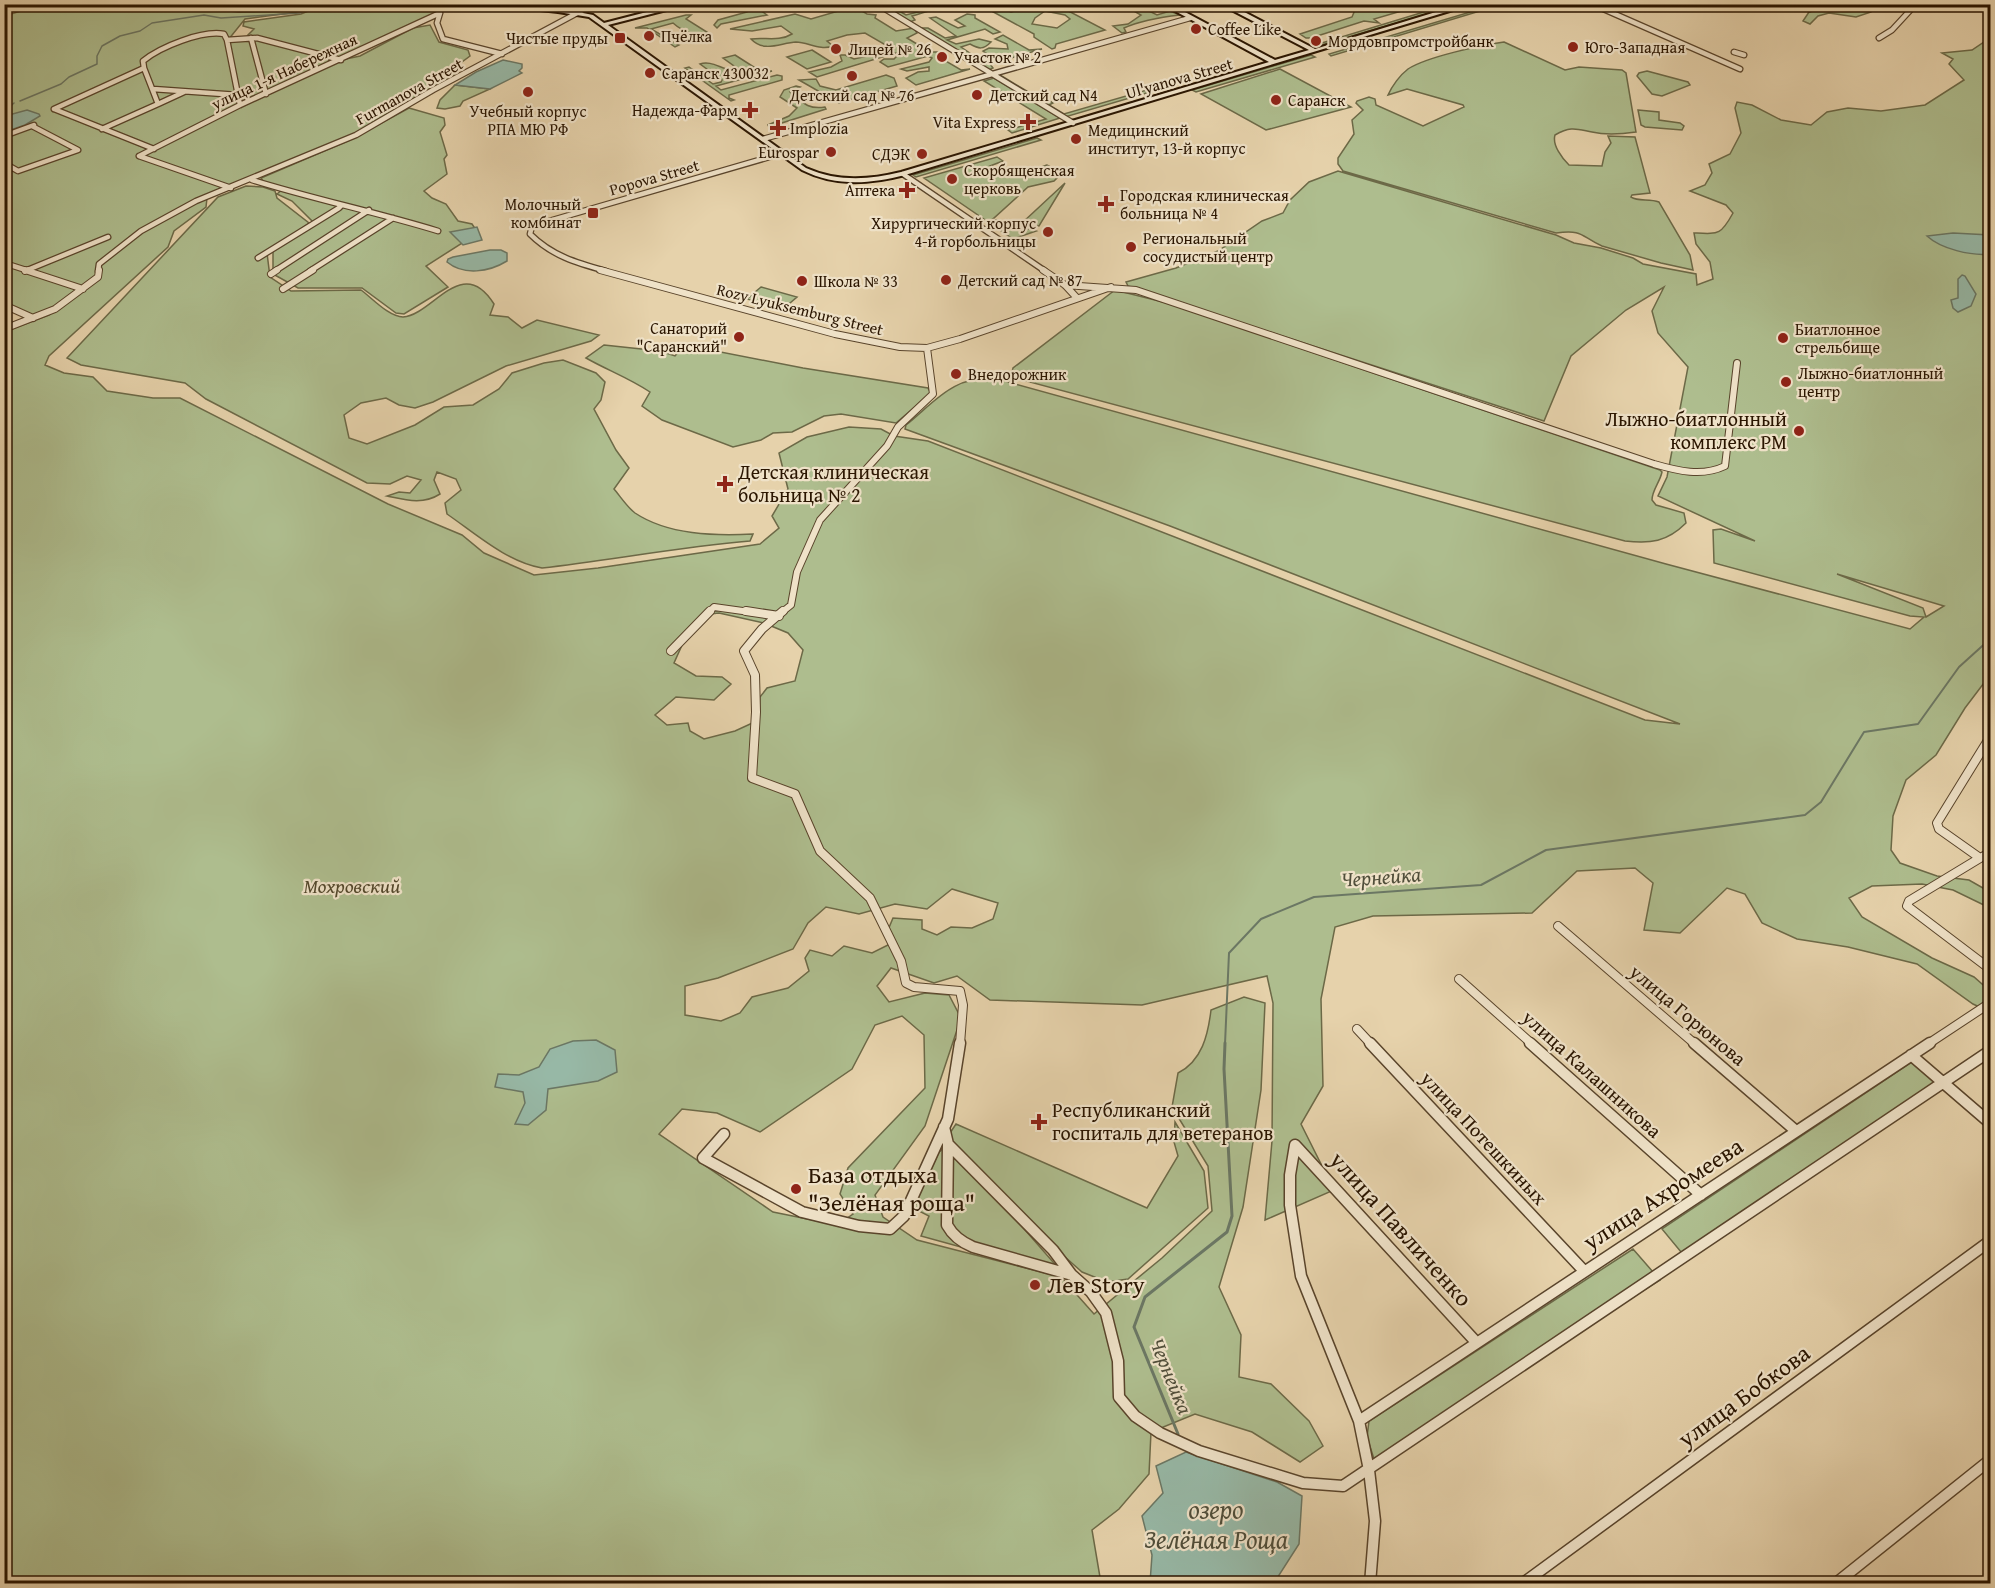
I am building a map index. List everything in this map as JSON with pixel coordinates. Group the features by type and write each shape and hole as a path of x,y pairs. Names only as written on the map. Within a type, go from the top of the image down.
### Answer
{"main road":[{"name":"Ul'yanova Street","path":"487,4 525,5 578,13 604,23 804,169 818,175 860,181 903,174 1470,4"},
{"path":"604,23 674,4"},
{"path":"604,23 687,4"},
{"path":"1165,4 1275,63"},
{"path":"1226,6 1315,51"}],"street":[{"name":"Furmanova Street","path":"83,290 98,277 99,264 141,231 196,201 252,180 356,135 433,90 594,4"},
{"path":"877,4 1073,123"},
{"path":"1592,4 1740,69"},
{"path":"1788,5 1810,9 1816,4"},
{"path":"1879,38 1892,30 1916,4"},
{"name":"улица 1-я Набережная","path":"231,188 140,156 240,105 440,13 437,23 443,39 502,54"},
{"path":"763,139 1190,18"},
{"path":"158,104 144,68 144,58 187,40 219,33 224,34 227,40 240,105"},
{"path":"251,38 266,94"},
{"path":"227,40 257,38 341,60"},
{"path":"1734,52 1744,55"},
{"path":"144,68 54,109 154,149"},
{"path":"153,89 238,95"},
{"path":"102,129 185,92"},
{"path":"4,136 33,125 78,150 18,171 4,163"},
{"name":"Popova Street","path":"532,226 783,153"},
{"path":"903,174 1065,285 1077,298"},
{"path":"252,180 306,197 369,210 438,231"},
{"path":"258,258 339,208 341,206 339,204"},
{"path":"271,274 369,210"},
{"path":"284,289 393,218"},
{"name":"Rozy Lyuksemburg Street","path":"532,226 531,234 540,244 568,261 834,334 891,345 927,348 960,339 1111,287"},
{"path":"25,270 108,237"},
{"path":"4,263 83,290"},
{"path":"1065,285 1136,290 1654,464 1692,472 1713,471 1725,466 1737,363"},
{"path":"4,329 55,309 83,290"},
{"path":"4,305 33,318"},
{"path":"724,1134 703,1158 802,1212 859,1226 890,1229 904,1216 948,1119 958,1066 963,1005 960,991 914,987 906,983 901,961 870,898 820,851 795,794 752,778 756,712 755,675 744,651 762,629 791,605 797,573 820,520 886,446 898,427 933,394 927,348"},
{"path":"671,651 714,607 779,616"},
{"path":"1980,858 1939,829 1937,823 1990,737"},
{"path":"1990,853 1909,901 1907,906 1990,969"},
{"name":"улица Горюнова","path":"1558,926 1796,1131"},
{"name":"улица Калашникова","path":"1460,979 1701,1195"},
{"name":"улица Ахромеева","path":"1359,1421 1990,1003"},
{"name":"улица Потешкиных","path":"1357,1029 1584,1271"},
{"path":"948,1144 1053,1250 1072,1275 1091,1292 1106,1313 1118,1361 1119,1397 1135,1416 1160,1433 1199,1451 1303,1483 1343,1486 1990,1052"},
{"path":"1911,1055 1990,1123"},
{"path":"944,1127 948,1144 946,1225 951,1233 964,1244 1072,1275"},
{"name":"улица Павличенко","path":"1359,1421 1301,1276 1290,1205 1290,1175 1295,1145 1476,1342"},
{"name":"улица Бобкова","path":"1524,1583 1990,1241"},
{"path":"1359,1421 1369,1470 1375,1521 1370,1584"},
{"path":"1835,1584 1990,1460"}],"green space":[{"name":"Мохровский","path":"42,4 191,7 239,12 305,11 245,19 228,40 255,37 248,35 254,29 243,26 244,22 301,14 318,7 431,8 439,11 341,60 360,56 413,28 430,25 439,42 468,50 470,56 462,62 457,71 460,74 352,135 207,198 206,207 174,231 168,247 49,356 45,365 64,373 93,377 107,391 153,398 180,398 388,504 462,535 484,553 534,575 760,544 779,528 772,516 788,489 779,453 807,437 849,427 881,429 894,436 928,441 1645,720 1680,724 1170,526 905,429 906,425 937,398 957,385 982,379 997,379 1910,629 1924,617 1910,616 1714,563 1713,530 1721,529 1755,541 1658,496 1667,477 1688,367 1658,333 1652,311 1664,287 1626,310 1571,356 1544,421 1128,286 1126,282 1176,268 1218,251 1262,221 1283,213 1290,200 1309,182 1338,171 1556,235 1574,243 1601,248 1633,258 1643,264 1696,274 1697,285 1713,279 1710,262 1696,244 1694,233 1718,232 1733,213 1726,205 1690,191 1705,185 1712,173 1709,164 1730,154 1741,133 1735,108 1737,102 1752,105 1781,120 1811,125 1827,112 1848,108 1881,111 1925,105 1964,80 1949,64 1953,59 1942,53 1972,50 1990,38 1990,675 1965,708 1936,755 1906,780 1893,816 1891,850 1900,863 1937,876 1969,880 1990,892 1990,908 1953,890 1922,884 1872,886 1849,898 1862,917 1932,958 1974,977 1990,991 1990,1012 1973,1004 1917,964 1848,947 1797,939 1762,923 1745,894 1727,888 1680,933 1644,930 1653,883 1635,868 1577,871 1532,913 1373,916 1335,927 1321,999 1323,1086 1301,1124 1334,1190 1265,1220 1272,1141 1273,1003 1267,976 1142,1005 990,1000 957,976 934,983 891,968 877,986 889,1002 925,993 949,995 961,1018 925,1126 875,1195 883,1217 917,1240 1061,1277 1094,1314 1162,1258 1212,1211 1208,1166 1172,1107 1178,1073 1193,1062 1198,1054 1206,1038 1211,1010 1244,997 1265,1003 1261,1090 1243,1207 1219,1287 1241,1335 1239,1377 1271,1384 1309,1421 1323,1446 1300,1462 1252,1432 1195,1414 1151,1432 1149,1474 1119,1509 1092,1530 1101,1583 5,1583 4,332 49,315 68,301 33,318 5,305 5,16","holes":["1837,574 1944,606 1926,617 1923,608","719,613 764,623 788,633 803,650 795,681 767,688 760,697 759,720 735,731 704,739 690,731 688,723 667,725 655,715 676,697 714,700 731,684 722,677 696,676 674,663 683,643 710,614","952,889 998,903 993,919 972,928 951,927 937,935 922,929 922,920 893,918 888,930 888,945 872,953 844,946 832,956 810,950 805,958 809,971 788,988 752,997 740,1013 721,1021 685,1015 685,986 718,978 793,949 808,923 826,907 859,914 895,904 927,909","902,1016 924,1035 925,1088 848,1168 840,1194 853,1214 837,1225 773,1212 659,1134 682,1109 717,1113 760,1132 852,1069 875,1025"]},
{"path":"1045,4 1057,5 1105,30 1056,44 1052,49 1034,37 1034,34 986,8 1000,7 1011,12","holes":["1045,11 1065,15 1070,19 1057,28 1032,24 1035,18"]},
{"path":"1450,4 1458,5 1315,45"},
{"path":"736,5 753,5 767,15 721,24 717,28 714,25 718,20 747,12 746,8"},
{"path":"835,5 852,5 867,14 876,15 875,18 896,31 914,28 917,33 907,38 930,52 938,52 937,56 961,70 970,69 916,85 906,78 918,72 929,71 929,67 907,71 901,69 929,62 932,58 928,56 888,67 880,62 884,59 894,59 899,54 895,53 817,77 809,72 831,67 842,61 840,55 854,59 867,56 860,49 866,47 878,53 891,48 865,33 827,41 833,46 828,47 796,42 761,46 751,39 777,39 792,34 781,26 752,31 730,29 795,14 811,19 842,10"},
{"path":"884,5 889,5 906,15 918,12 906,5 951,5 959,9 958,11 941,8 929,11 912,16 915,20 910,22"},
{"path":"1123,5 1137,5 1157,15 1170,11 1180,15 1138,23 1124,28 1126,32 1122,33 1113,26 1128,24 1141,15"},
{"path":"1422,5 1374,19 1379,23 1364,21 1311,38 1300,34 1352,17 1355,10 1381,6"},
{"path":"1820,5 1847,5 1871,10 1871,12 1856,17 1829,13 1818,16 1810,24 1803,21 1809,12"},
{"path":"1490,8 1331,56 1329,54"},
{"path":"967,14 975,15 975,18 1000,32 993,34 985,29 947,40 956,44 979,39 991,42 981,48 970,44 961,47 983,62 994,59 983,51 989,48 1008,49 1007,44 995,39 1003,35 1029,50 1042,49 990,64 993,68 989,70 919,28 928,28 945,38 956,36 930,18 936,17 958,28 965,26 955,20"},
{"path":"691,15 686,19 710,34 691,33 673,23 651,29 679,45 675,47 647,28 635,28"},
{"path":"1504,42 1565,70 1579,67 1622,70 1626,73 1636,132 1608,134 1570,129 1555,135 1556,147 1569,165 1602,166 1605,152 1611,143 1608,136 1635,137 1650,193 1631,197 1659,202 1690,255 1693,270 1602,246 1577,233 1556,233 1343,171 1338,164 1338,158 1354,134 1352,120 1363,110 1356,103 1357,101 1369,97 1375,99 1376,105 1423,126 1464,107 1407,89 1388,95 1402,74 1416,65 1440,56"},
{"path":"812,50 831,62 807,69 787,57"},
{"path":"735,55 760,71 772,71 716,86 721,90 777,75 782,76 782,80 729,95 729,98 734,100 731,101 685,68 689,67 713,84 721,82 722,80 700,64 708,63 732,70 734,66 723,58"},
{"path":"1311,55 1315,57 1196,92 1192,90"},
{"name":"Саранск","path":"1280,69 1351,107 1266,130 1201,94"},
{"path":"1647,71 1688,82 1690,85 1662,96 1652,94 1637,76"},
{"path":"886,75 894,78 897,86 839,103 799,80 816,79 820,86 836,90"},
{"path":"1000,75 1030,93 1035,92 1053,103 1049,105 1064,114 1171,83 1174,85 1065,117 996,76"},
{"path":"994,78 1060,118 1012,133 1008,130 1046,119 984,81"},
{"path":"455,85 490,89 463,101 460,106 437,108 440,100"},
{"path":"800,87 790,92 802,102 826,109 769,127 768,125 789,116 797,108 780,97 784,90"},
{"path":"409,108 444,118 445,125 440,132 447,155 444,159 447,174 424,191 432,198 446,204 458,221 472,224 478,233 426,266 448,287 404,314 396,313 362,288 298,288 273,274 273,251 314,223 292,201 277,194 283,189 264,183 261,178 350,140"},
{"path":"1638,110 1659,112 1659,120 1680,123 1684,126 1682,130 1645,127 1641,125"},
{"path":"1037,138 1041,140 916,177 913,175"},
{"path":"997,157 1003,161 990,166 1004,172 1025,172 1047,165 1062,173 1054,181 1028,187 993,219 1036,231 1013,239 924,178"},
{"path":"1065,183 1039,226 1022,223"},
{"path":"246,186 263,187 275,191 277,198 309,223 267,253 270,277 291,291 361,290 386,311 403,317 414,314 459,285 470,284 482,290 494,304 490,315 508,317 522,328 537,320 599,335 591,341 506,366 433,402 415,408 399,405 386,398 361,403 344,415 349,438 367,444 415,425 444,407 473,405 499,389 512,373 563,360 596,373 605,382 601,400 594,409 616,450 629,468 614,489 632,511 662,526 677,530 723,535 753,534 750,541 542,568 529,565 504,554 447,514 445,503 461,490 456,479 437,472 434,480 440,494 427,500 414,501 387,496 399,492 410,493 421,480 407,476 390,484 367,483 206,399 185,383 81,365 67,358 218,197"},
{"path":"761,287 797,297 783,309 747,299"},
{"path":"1115,290 1167,303 1660,470 1662,472 1652,500 1656,505 1684,513 1686,523 1665,538 1650,542 1625,541 1011,377 1013,368"},
{"path":"604,345 660,351 675,356 685,345 803,368 928,388 931,393 896,423 841,414 824,416 792,432 773,433 761,440 733,447 662,420 642,406 650,392 586,358"},
{"path":"1912,1062 1937,1083 1686,1258 1662,1229"},
{"path":"1175,1122 1204,1171 1208,1208 1128,1279 1107,1282 1082,1272 1065,1257 953,1147 950,1133 956,1124 1147,1208 1178,1156 1174,1142"},
{"path":"945,1148 1005,1207 1060,1270 1055,1273 921,1236 929,1216 913,1208 939,1152"},
{"path":"1633,1249 1660,1280 1374,1459 1367,1437 1369,1421"}],"water":[{"path":"503,60 522,64 519,71 522,73 490,89 455,85 476,72"},
{"path":"27,110 40,116 25,125 5,132 5,116"},
{"path":"477,227 482,240 463,245 450,232"},
{"path":"1953,233 1990,235 1990,254 1957,251 1940,245 1927,236"},
{"path":"501,250 507,253 507,261 492,268 477,271 461,269 447,262 453,257"},
{"path":"1962,275 1965,276 1976,294 1971,306 1958,312 1953,308 1951,300 1958,298 1958,279"},
{"path":"596,1040 615,1050 617,1072 598,1081 548,1089 546,1110 528,1125 515,1124 525,1103 523,1092 495,1087 498,1074 519,1075 539,1067 550,1049 573,1041"},
{"name":"озеро Зелёная Роща","path":"1186,1452 1277,1482 1302,1496 1299,1544 1274,1583 1150,1583 1152,1555 1142,1516 1163,1493 1156,1466"}],"waterway":[{"path":"20,101 61,84 69,77 97,64 97,56 102,46 120,36 140,31 152,23 204,15 221,18 300,13 320,4"},
{"path":"4,112 14,103"},
{"name":"Чернейка","path":"1990,576 1984,584 1990,602"},
{"name":"Чернейка","path":"1225,1044 1229,953 1261,919 1314,897 1481,885 1546,850 1805,815 1821,802 1864,732 1918,724 1959,667 1990,639"},
{"name":"Чернейка","path":"1178,1434 1134,1327 1145,1297 1227,1232 1232,1216 1224,1069 1225,1043"}],"place":[{"name":"Coffee Like","path":"1196,29"},
{"name":"Пчёлка","path":"649,36"},
{"name":"Чистые пруды","path":"620,38"},
{"name":"Мордовпромстройбанк","path":"1316,41"},
{"name":"Юго-Западная","path":"1573,47"},
{"name":"Лицей № 26","path":"836,49"},
{"name":"Участок № 2","path":"942,57"},
{"name":"Саранск 430032","path":"650,73"},
{"name":"Детский сад № 76","path":"852,76"},
{"name":"Учебный корпус РПА МЮ РФ","path":"528,92"},
{"name":"Детский сад N4","path":"977,95"},
{"name":"Саранск","path":"1276,100"},
{"name":"Надежда-Фарм","path":"750,110"},
{"name":"Vita Express","path":"1028,122"},
{"name":"Implozia","path":"778,128"},
{"name":"Медицинский институт, 13-й корпус","path":"1076,139"},
{"name":"Eurospar","path":"831,152"},
{"name":"СДЭК","path":"922,154"},
{"name":"Скорбященская церковь","path":"952,179"},
{"name":"Аптека","path":"907,190"},
{"name":"Городская клиническая больница № 4","path":"1106,204"},
{"name":"Молочный комбинат","path":"593,213"},
{"name":"Хирургический корпус 4-й горбольницы","path":"1048,232"},
{"name":"Региональный сосудистый центр","path":"1131,247"},
{"name":"Детский сад № 87","path":"946,280"},
{"name":"Школа № 33","path":"802,281"},
{"name":"Санаторий \"Саранский\"","path":"739,337"},
{"name":"Биатлонное стрельбище","path":"1783,338"},
{"name":"Внедорожник","path":"956,374"},
{"name":"Лыжно-биатлонный центр","path":"1786,382"},
{"name":"Лыжно-биатлонный комплекс РМ","path":"1799,431"},
{"name":"Детская клиническая больница № 2","path":"725,484"},
{"name":"Республиканский госпиталь для ветеранов","path":"1039,1122"},
{"name":"База отдыха \"Зелёная роща\"","path":"796,1189"},
{"name":"Лев Story","path":"1035,1285"}]}
